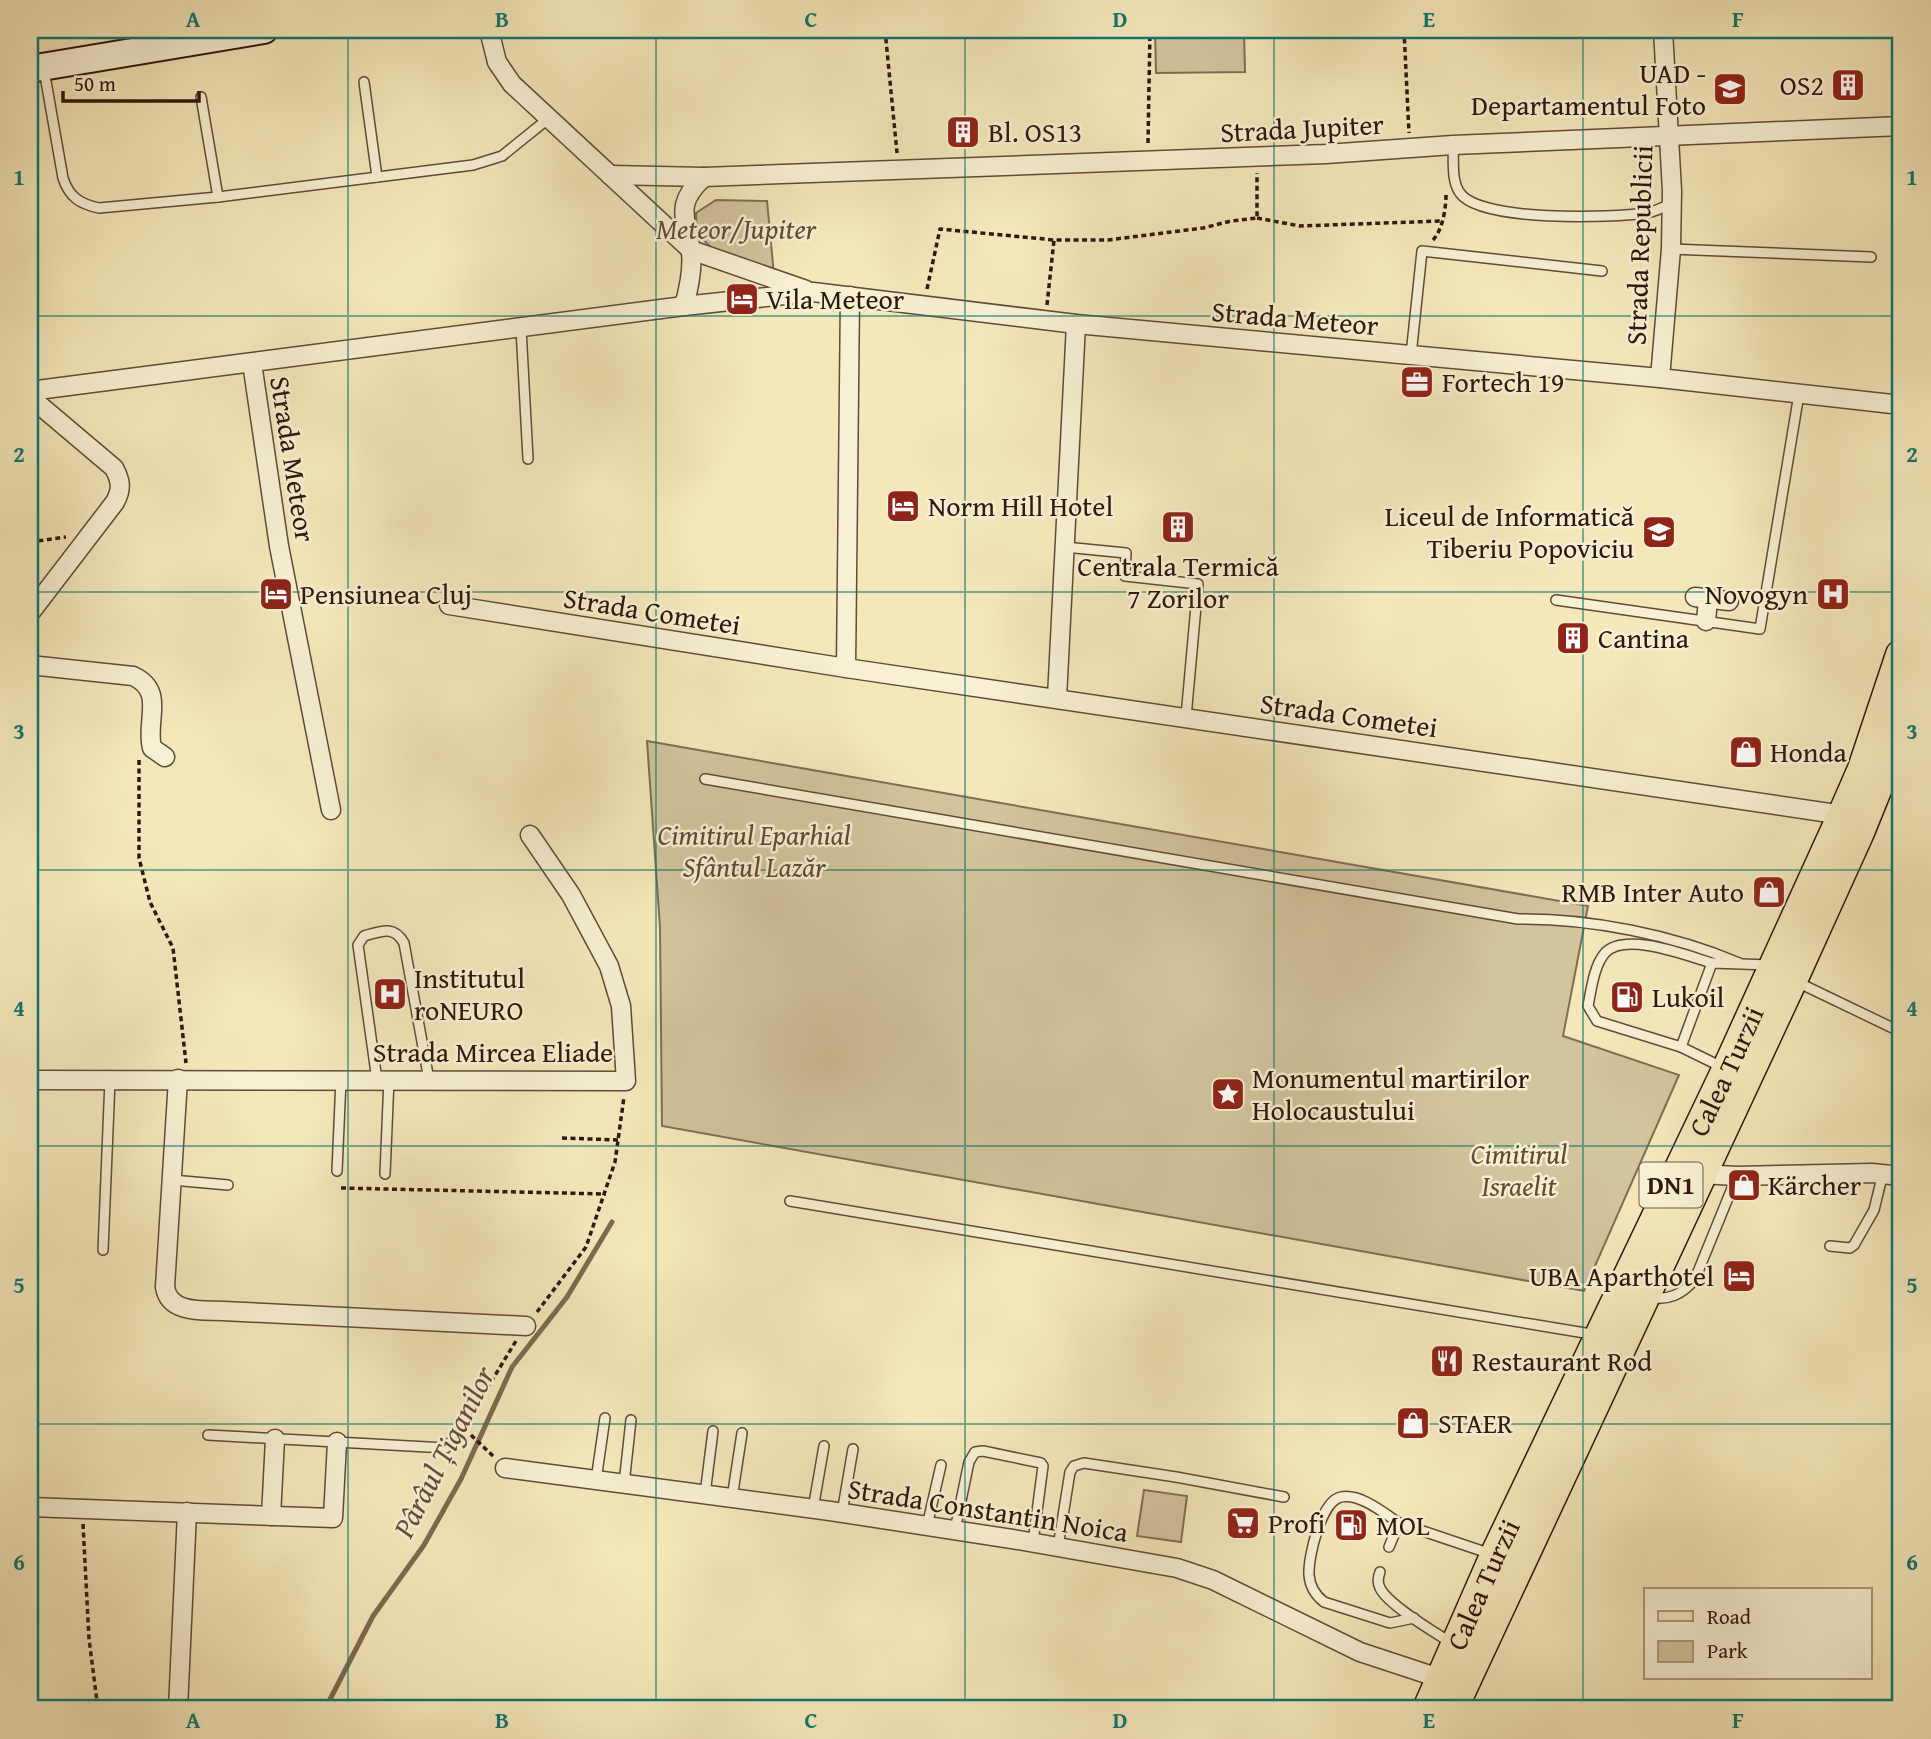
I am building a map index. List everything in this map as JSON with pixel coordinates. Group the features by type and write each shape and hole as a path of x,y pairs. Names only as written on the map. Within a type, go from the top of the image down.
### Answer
{"main road":[{"path":"37,68 264,30"},
{"name":"Calea Turzii","path":"1452,1709 1700,1174 1863,769 1901,655"},
{"name":"Calea Turzii","path":"1428,1709 1496,1556 1727,1070 1859,832 1901,729"}],"street":[{"path":"489,30 494,53 512,84 691,250 813,292"},
{"name":"Strada Republicii","path":"1660,378 1671,249 1669,136 1663,30"},
{"name":"Strada Jupiter","path":"610,175 704,177 1258,157 1453,145 1901,126"},
{"path":"684,306 691,281 691,250 685,227 685,206 691,191 704,177"},
{"name":"Strada Meteor","path":"30,394 684,306 813,292 1045,321 1660,378 1901,405"},
{"path":"846,668 850,296"},
{"path":"1057,698 1076,324"},
{"name":"Strada Meteor","path":"252,363 279,546 331,810"},
{"path":"30,394 114,468 121,489 30,613"},
{"path":"1706,621 1701,598 1729,601"},
{"name":"Strada Cometei","path":"449,605 846,668 1843,815"},
{"path":"30,665 134,676 143,680 151,695 159,752"},
{"name":"Strada Mircea Eliade","path":"30,1080 626,1081 621,1006 613,976 571,895 530,835"},
{"path":"183,1079 172,1180 165,1287 171,1302 179,1306 223,1311 526,1326"},
{"path":"1700,1174 1892,1174"},
{"path":"271,1516 275,1439"},
{"path":"30,1507 333,1518 337,1442"},
{"name":"Strada Constantin Noica","path":"505,1468 813,1508 1058,1546 1177,1568 1213,1580 1360,1651 1442,1679"},
{"path":"178,1709 187,1512"}],"lane":[{"path":"37,68 67,191 87,205 99,208 218,197 490,161 513,149 549,118"},
{"path":"364,82 377,177"},
{"path":"201,97 218,197"},
{"path":"1453,145 1455,182 1461,195 1471,202 1492,209 1562,218 1650,213 1671,204"},
{"path":"1671,249 1871,257"},
{"path":"1411,355 1422,251 1602,271"},
{"path":"521,328 528,459"},
{"path":"1556,600 1760,629 1799,394"},
{"path":"1065,547 1126,552 1125,576 1198,584 1186,717"},
{"path":"705,779 1518,919 1566,920 1702,947 1739,964"},
{"path":"385,1174 383,1079 358,945 364,936 386,930 400,935 404,943 429,1080"},
{"path":"1727,1070 1681,1047 1597,1021 1588,1006 1599,964 1605,953 1620,945 1639,944 1712,962 1783,972 1901,1031"},
{"path":"1681,1047 1712,962"},
{"path":"337,1171 341,1079"},
{"path":"103,1250 110,1080"},
{"path":"1830,1246 1850,1248 1854,1245 1892,1174"},
{"path":"1643,1296 1659,1300 1671,1298 1688,1288 1695,1279 1737,1176"},
{"path":"172,1180 228,1185"},
{"path":"790,1201 1601,1336"},
{"path":"1901,1231 1901,1247"},
{"path":"596,1480 605,1418"},
{"path":"624,1484 631,1420"},
{"path":"208,1435 446,1448 463,1427"},
{"path":"705,1494 713,1431"},
{"path":"732,1498 742,1433"},
{"path":"813,1508 824,1446"},
{"path":"842,1513 853,1449"},
{"path":"955,1530 970,1462 975,1452 983,1451 1041,1463 1043,1466 1032,1542"},
{"path":"1058,1546 1070,1472 1074,1466 1084,1463 1177,1476 1284,1497"},
{"path":"927,1526 941,1465"},
{"path":"1414,1618 1390,1623 1324,1602 1316,1596 1310,1575 1318,1530 1332,1500 1352,1497 1371,1505 1399,1523 1496,1556"},
{"path":"1390,1547 1399,1523"},
{"path":"1380,1572 1377,1580 1380,1589 1414,1618 1457,1647"}],"path":[{"path":"885,30 899,170"},
{"path":"1148,161 1150,30"},
{"path":"1404,30 1410,148"},
{"path":"1257,218 1258,157"},
{"path":"1422,251 1438,234 1446,204 1446,192"},
{"path":"923,305 940,229 1054,240 1108,240 1257,218 1300,226 1441,221"},
{"path":"1045,321 1054,240"},
{"path":"30,542 89,534"},
{"path":"159,752 139,759 139,858 150,902 173,948 183,1079"},
{"path":"505,1468 463,1427 526,1326 586,1247 606,1194 619,1140 626,1081"},
{"path":"562,1138 619,1140"},
{"path":"341,1188 606,1194"},
{"path":"82,1508 89,1639 98,1709"}],"green space":[{"path":"1155,30 1244,30 1245,72 1156,73"},
{"name":"Meteor/Jupiter","path":"716,200 767,201 774,275 716,252 697,234 696,213"},
{"path":"647,741 1588,906 1563,1036 1679,1075 1584,1291 662,1126 660,927"},
{"path":"1144,1490 1187,1496 1181,1542 1137,1536"}],"waterway":[{"name":"Pârâul Țiganilor","path":"325,1709 373,1616 424,1545 461,1479 512,1367 567,1297 612,1222"}],"place":[{"name":"OS2","path":"1848,85"},
{"name":"UAD - Departamentul Foto","path":"1730,89"},
{"name":"Bl. OS13","path":"963,132"},
{"name":"Vila Meteor","path":"742,299"},
{"name":"Fortech 19","path":"1417,382"},
{"name":"Norm Hill Hotel","path":"903,506"},
{"name":"Centrala Termică 7 Zorilor","path":"1178,527"},
{"name":"Liceul de Informatică Tiberiu Popoviciu","path":"1659,532"},
{"name":"Pensiunea Cluj","path":"276,594"},
{"name":"Novogyn","path":"1833,594"},
{"name":"Cantina","path":"1573,638"},
{"name":"Honda","path":"1746,752"},
{"name":"RMB Inter Auto","path":"1769,892"},
{"name":"Institutul roNEURO","path":"390,994"},
{"name":"Lukoil","path":"1627,997"},
{"name":"Monumentul martirilor Holocaustului","path":"1228,1094"},
{"name":"Kärcher","path":"1744,1185"},
{"name":"UBA Aparthotel","path":"1739,1276"},
{"name":"Restaurant Rod","path":"1447,1361"},
{"name":"STAER","path":"1413,1423"},
{"name":"Profi","path":"1243,1523"},
{"name":"MOL","path":"1351,1525"}],"park label":[{"name":"Cimitirul Eparhial Sfântul Lazăr","path":"754,851"},
{"name":"Cimitirul Israelit","path":"1519,1170"}]}
